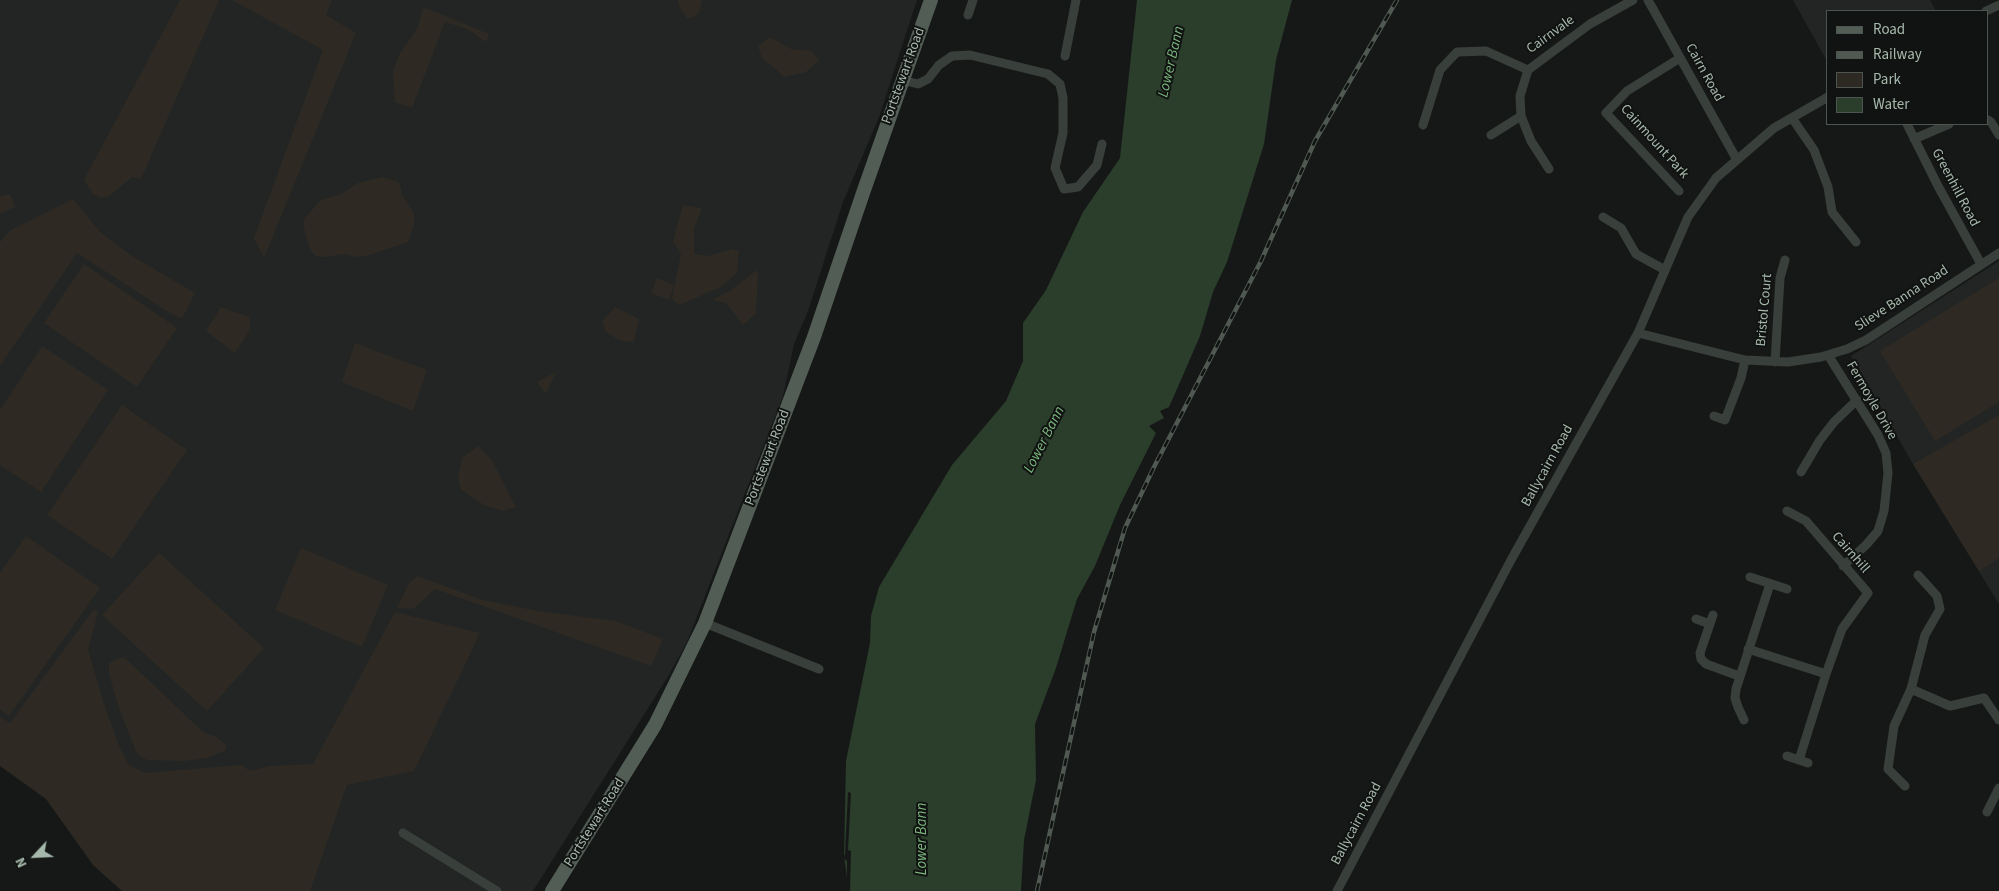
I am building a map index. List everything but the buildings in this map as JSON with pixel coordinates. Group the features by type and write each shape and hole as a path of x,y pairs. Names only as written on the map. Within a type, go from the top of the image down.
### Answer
{"main road":[{"name":"Portstewart Road","path":"552,891 655,725 705,623 814,337 931,0"}],"street":[{"path":"1065,56 1076,0"},
{"name":"Cairnvale","path":"1549,169 1532,141 1521,116 1520,96 1528,70 1590,24 1633,0"},
{"name":"Cairn Road","path":"1648,0 1737,160"},
{"path":"968,15 971,1"},
{"path":"1988,10 1999,4"},
{"path":"1423,125 1440,70 1457,52 1486,51 1528,70"},
{"path":"902,80 918,84 928,79 939,65 952,56 970,55 1048,74 1060,84 1064,98 1063,133 1055,168 1064,189 1078,187 1097,165 1102,144"},
{"name":"Cainmount Park","path":"1679,191 1606,113 1627,91 1680,58"},
{"name":"Ballycairn Road","path":"1337,891 1510,560 1638,333 1688,217 1716,178 1774,128 1826,98"},
{"path":"1491,135 1521,116"},
{"path":"1792,118 1814,150 1828,187 1832,212 1856,242"},
{"path":"1989,120 1992,122 1999,135"},
{"name":"Greenhill Road","path":"1907,125 1980,264"},
{"path":"1914,139 1947,125"},
{"path":"1603,217 1621,228 1636,254 1665,270"},
{"name":"Slieve Banna Road","path":"1638,333 1745,360 1788,362 1828,355 1866,340 1999,253"},
{"name":"Bristol Court","path":"1775,362 1780,278 1784,260"},
{"name":"Fermoyle Drive","path":"1828,355 1878,435 1886,453 1888,473 1884,511 1878,530 1866,545 1843,566"},
{"path":"1714,416 1725,420 1745,360"},
{"path":"1801,472 1830,428 1857,400"},
{"name":"Cairnhill","path":"1787,511 1806,522 1868,593 1842,629 1826,674 1804,761 1787,756"},
{"path":"1905,786 1888,769 1894,726 1911,689 1925,635 1940,609 1937,596 1918,575"},
{"path":"1750,577 1787,589"},
{"path":"1744,720 1735,698 1739,676 1770,584"},
{"path":"1696,619 1712,619 1700,653 1701,659 1706,664 1739,676"},
{"path":"705,623 819,669"},
{"path":"1748,649 1826,674"},
{"path":"1911,689 1950,706 1984,698 1999,720"},
{"path":"1987,812 1999,788"},
{"path":"403,833 498,891"}],"shaded area":[{"path":"0,0 917,0 879,117 843,202 808,311 794,344 783,396 687,642 669,675 533,891 194,891 0,757"},
{"path":"1793,0 1930,0 1935,10 1826,10 1826,59"},
{"path":"1999,261 1999,604 1913,464 1851,356"}],"green space":[{"path":"180,0 219,0 141,179 132,177 108,197 100,198 93,194 84,180"},
{"path":"232,0 332,0 326,15 356,33 264,258 254,238 323,50"},
{"path":"678,0 702,0 699,13 692,18 687,18 678,4"},
{"path":"426,8 489,34 486,42 467,29 445,22 412,108 395,102 393,72 399,55 418,27 422,10"},
{"path":"770,37 791,49 811,51 819,60 806,72 785,77 762,58 758,46"},
{"path":"382,177 397,181 400,184 402,195 414,213 414,225 408,242 366,256 356,257 345,254 325,257 316,256 311,251 306,236 303,224 305,218 321,200 341,194 358,183"},
{"path":"10,194 15,207 0,214 0,196"},
{"path":"73,199 100,232 132,256 195,293 182,319 77,253 0,366 0,242 11,230"},
{"path":"683,205 702,208 694,228 694,254 708,256 732,249 739,251 737,273 721,287 679,305 672,299 681,254 673,242"},
{"path":"84,264 177,328 137,387 44,323"},
{"path":"757,270 756,313 743,325 726,303 712,300 731,290"},
{"path":"657,278 674,285 669,300 651,293"},
{"path":"1999,278 1999,402 1935,441 1880,351"},
{"path":"221,307 250,317 250,330 235,353 206,331"},
{"path":"615,307 639,319 634,342 621,341 606,332 602,322"},
{"path":"355,343 427,370 413,411 342,382"},
{"path":"42,346 108,390 41,492 0,465 0,410"},
{"path":"556,372 546,394 537,382"},
{"path":"122,405 187,450 112,559 47,515"},
{"path":"1999,415 1999,558 1979,571 1913,464"},
{"path":"478,446 491,459 516,507 503,511 484,505 461,490 458,477 462,458"},
{"path":"26,536 100,588 9,716 0,709 0,573"},
{"path":"301,548 388,585 362,647 275,610"},
{"path":"159,553 264,648 207,711 102,615"},
{"path":"418,576 483,600 538,611 616,621 663,639 651,666 435,589 413,609 397,608 409,583"},
{"path":"94,609 98,612 88,649 103,701 118,743 129,765 145,773 241,765 250,771 269,766 313,764 395,612 480,633 414,771 347,785 310,891 122,891 93,865 46,799 0,766 0,717 10,723"},
{"path":"119,658 125,658 203,732 216,737 226,744 226,750 208,758 184,761 147,760 137,754 120,711 109,674 109,663"}],"water":[{"name":"Lower Bann","path":"1137,0 1292,0 1276,60 1264,144 1227,262 1213,292 1200,336 1169,407 1160,411 1164,418 1149,426 1156,433 1120,505 1095,566 1077,599 1056,668 1035,724 1036,780 1024,840 1021,891 849,891 844,856 846,761 870,643 871,616 879,587 952,465 1006,401 1023,361 1023,323 1046,290 1083,212 1120,158"}],"pier":[{"path":"848,792 851,793 848,850 851,851 850,891 847,891 847,861 841,856 845,855"}],"railway":[{"path":"1037,891 1094,632 1125,528 1154,467 1261,261 1315,141 1397,0"}]}
